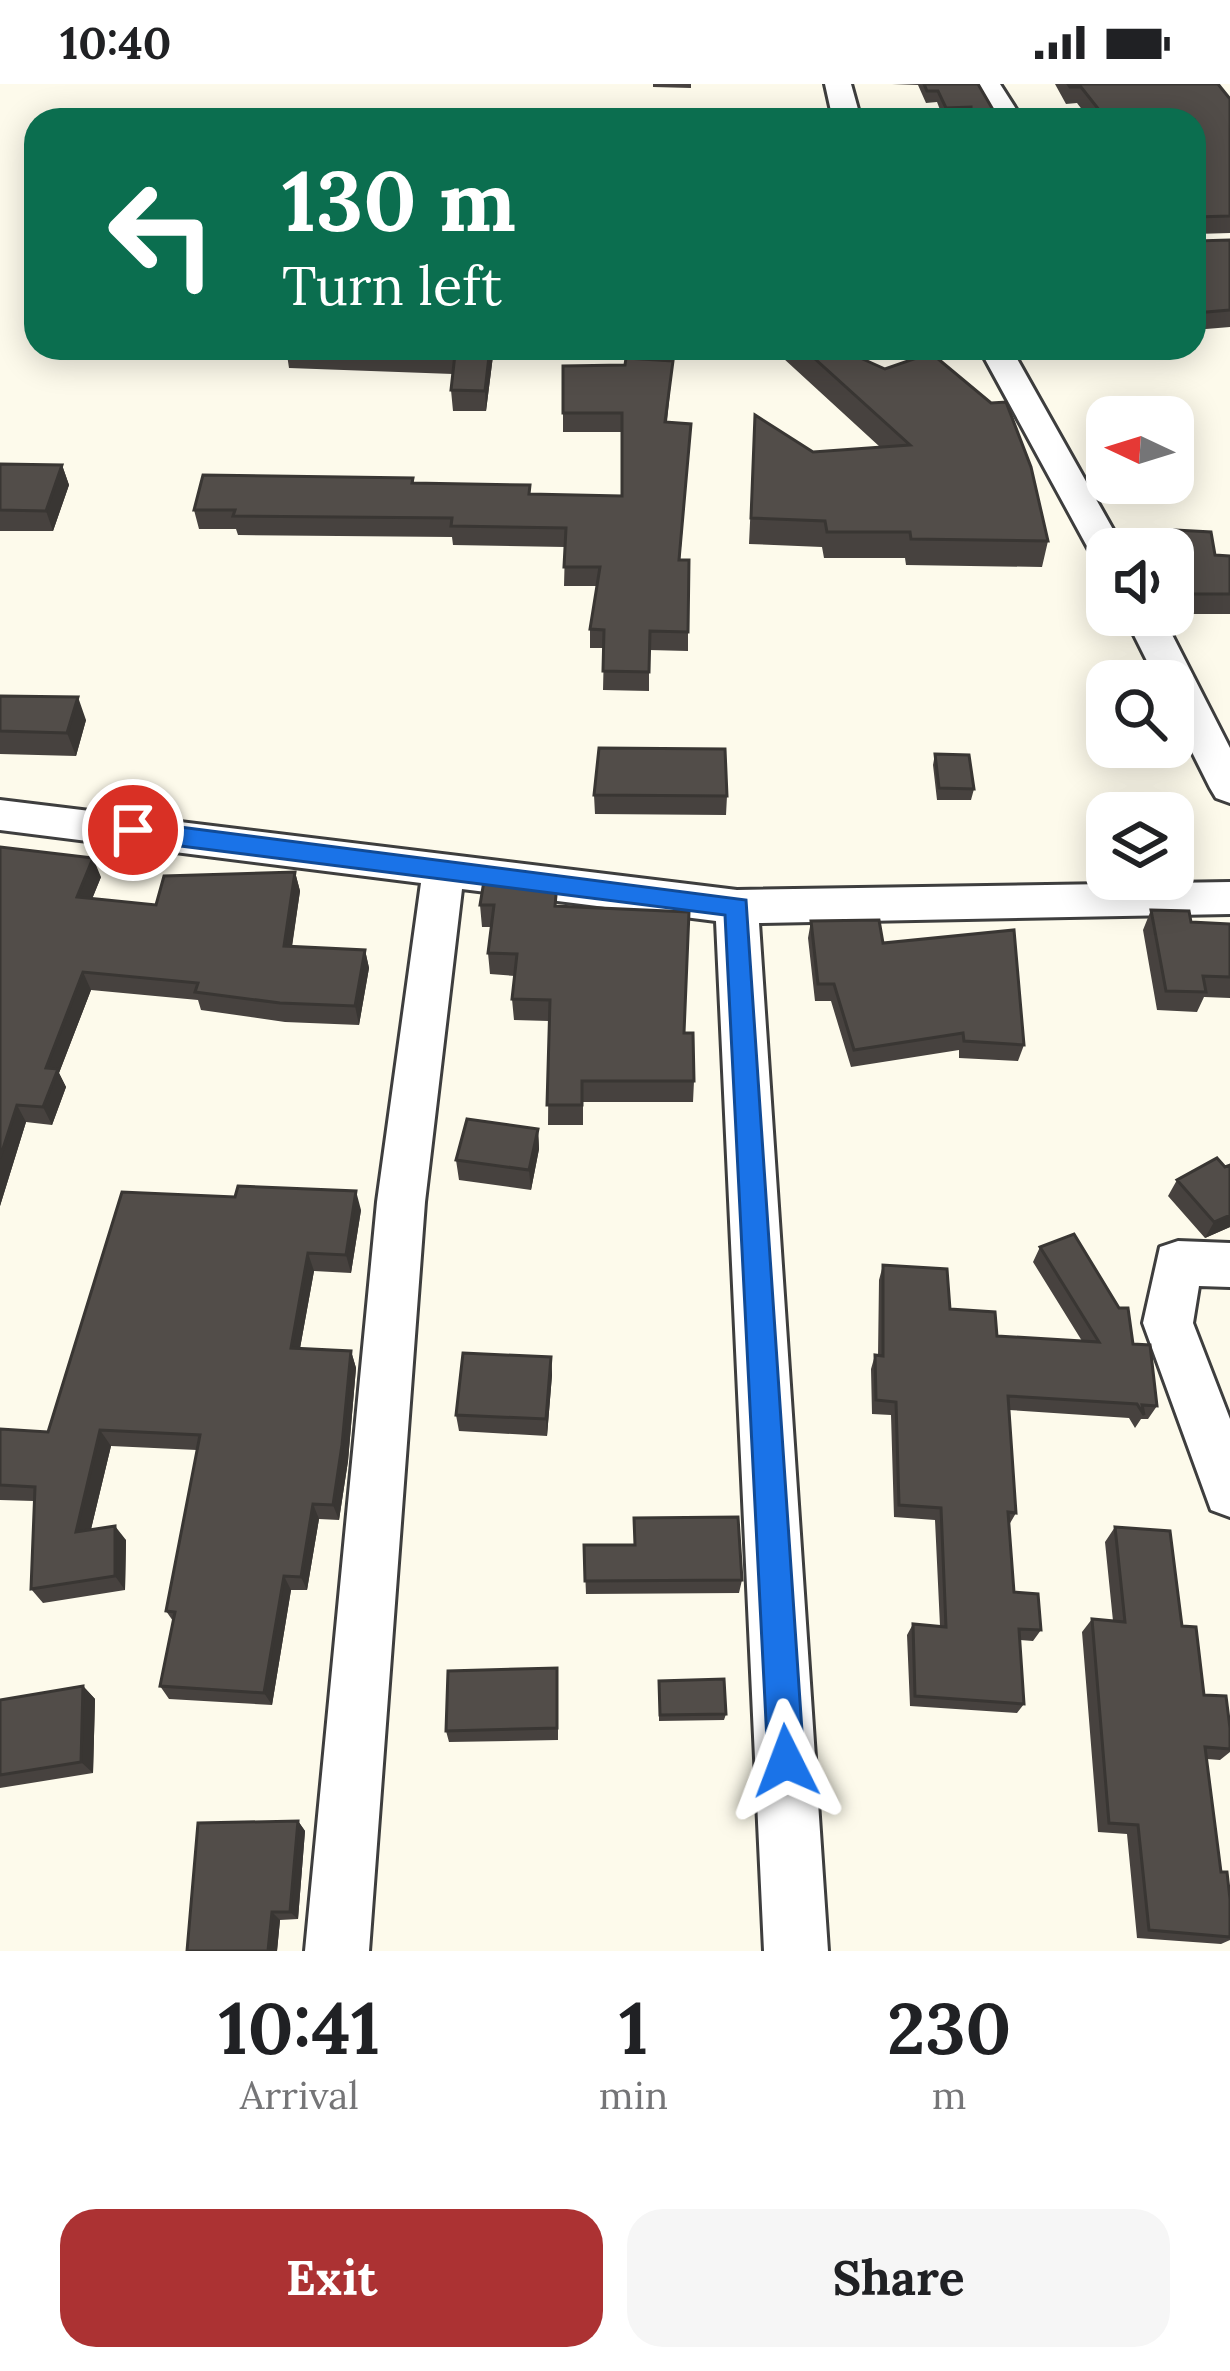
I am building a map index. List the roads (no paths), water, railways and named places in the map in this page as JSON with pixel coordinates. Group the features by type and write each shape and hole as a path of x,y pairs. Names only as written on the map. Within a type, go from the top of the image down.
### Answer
{"street":[{"path":"1002,360 1095,528"},
{"path":"1154,636 1230,788"},
{"path":"0,815 737,907 1230,898"},
{"path":"338,1951 401,1202 444,867"},
{"path":"737,907 796,1951"},
{"path":"1230,1265 1178,1263 1168,1323 1230,1491"}]}
